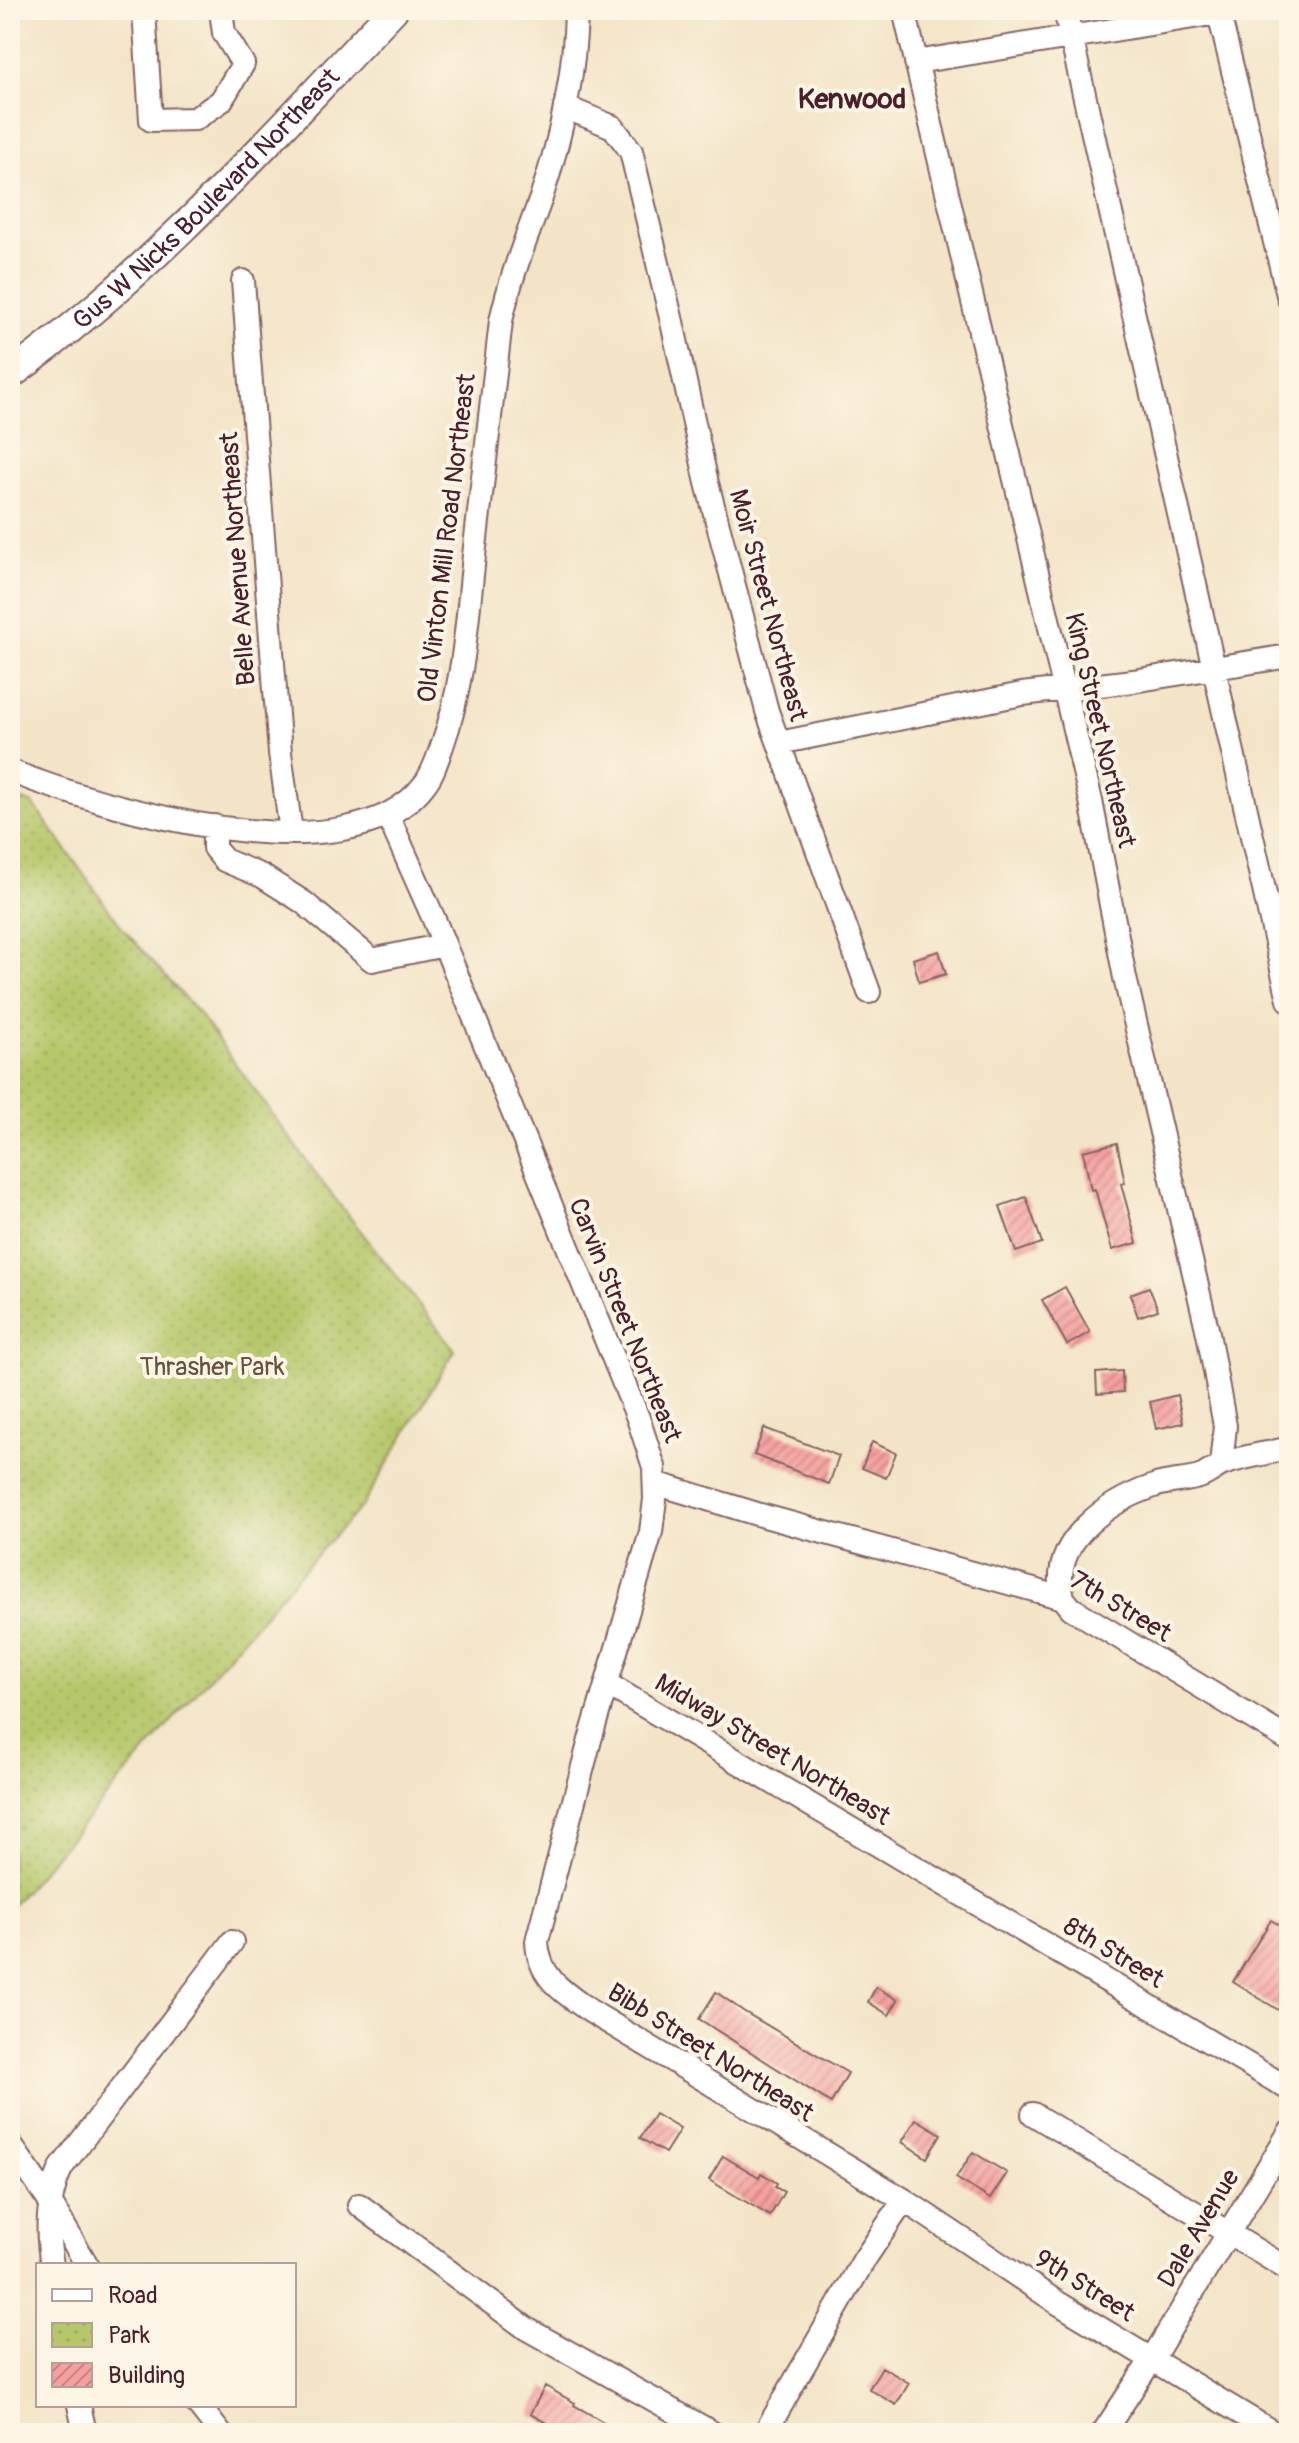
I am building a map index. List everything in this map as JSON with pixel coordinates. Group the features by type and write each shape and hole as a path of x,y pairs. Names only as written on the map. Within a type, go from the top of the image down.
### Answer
{"main road":[{"name":"Gus W Nicks Boulevard Northeast","path":"10,375 107,299 180,233 393,10"}],"street":[{"path":"144,10 151,120 195,119 221,101 243,64 224,33 221,10"},
{"name":"Old Vinton Mill Road Northeast","path":"10,771 126,810 214,826 291,832 337,829 388,816 407,804 425,784 447,732 459,690 501,321 509,284 542,195 565,107 576,10"},
{"name":"King Street Northeast","path":"904,10 963,249 1091,801 1125,978 1208,1333 1225,1426 1221,1465"},
{"path":"1065,10 1289,1000"},
{"path":"916,62 1218,11 1289,299"},
{"name":"Moir Street Northeast","path":"565,107 613,127 631,151 732,583 767,711 869,992"},
{"name":"Belle Avenue Northeast","path":"243,281 279,738 291,832"},
{"path":"779,743 1022,694 1289,656"},
{"name":"Carvin Street Northeast","path":"388,816 638,1418 654,1467 651,1532 537,1941 537,1957"},
{"path":"214,826 214,848 224,860 262,876 303,902 372,960 444,945"},
{"path":"1063,1598 1060,1586 1062,1565 1070,1546 1101,1511 1156,1484 1201,1476 1221,1465 1289,1448"},
{"name":"7th Street","path":"655,1483 1063,1598 1084,1616 1289,1740"},
{"name":"Midway Street Northeast","path":"607,1684 910,1863"},
{"name":"8th Street","path":"910,1863 1289,2089"},
{"path":"52,2263 48,2225 50,2202 61,2168 232,1942"},
{"name":"Bibb Street Northeast","path":"537,1957 554,1985 590,2011 868,2181"},
{"path":"1033,2114 1289,2270"},
{"name":"Dale Avenue","path":"1103,2433 1152,2359 1289,2133"},
{"path":"10,2144 50,2202 86,2263"},
{"name":"9th Street","path":"868,2181 904,2200 1058,2303 1274,2433"},
{"path":"765,2433 864,2260 904,2200"},
{"path":"359,2205 527,2329 713,2433"},
{"path":"79,2407 85,2433"},
{"path":"200,2407 220,2433"}],"green space":[{"name":"Thrasher Park","path":"10,795 33,804 124,930 199,1014 325,1186 455,1350 363,1505 299,1574 10,1908"}],"building":[{"path":"939,951 946,974 919,982 913,959"},
{"path":"1117,1143 1125,1183 1121,1184 1137,1243 1112,1250 1095,1189 1091,1190 1083,1151"},
{"path":"1026,1197 1042,1243 1016,1252 1000,1206"},
{"path":"1065,1287 1090,1332 1067,1345 1042,1300"},
{"path":"1149,1287 1158,1310 1138,1317 1130,1294"},
{"path":"1122,1371 1123,1392 1097,1394 1096,1373"},
{"path":"1177,1395 1183,1423 1156,1429 1150,1402"},
{"path":"764,1428 839,1456 829,1484 754,1455"},
{"path":"872,1442 896,1453 886,1478 862,1468"},
{"path":"1271,1920 1289,1931 1289,1997 1280,2011 1233,1982"},
{"path":"876,1987 898,2000 889,2015 868,2002"},
{"path":"716,1992 848,2073 831,2103 699,2019"},
{"path":"655,2114 680,2129 665,2153 640,2138"},
{"path":"916,2119 941,2134 927,2158 902,2142"},
{"path":"973,2152 1007,2173 990,2199 956,2178"},
{"path":"723,2156 759,2177 761,2173 777,2183 775,2187 784,2192 770,2216 709,2180"},
{"path":"882,2367 909,2383 896,2405 869,2389"},
{"path":"545,2386 623,2433 565,2433 530,2414"}],"district":[{"name":"Kenwood","path":"852,98"}]}
